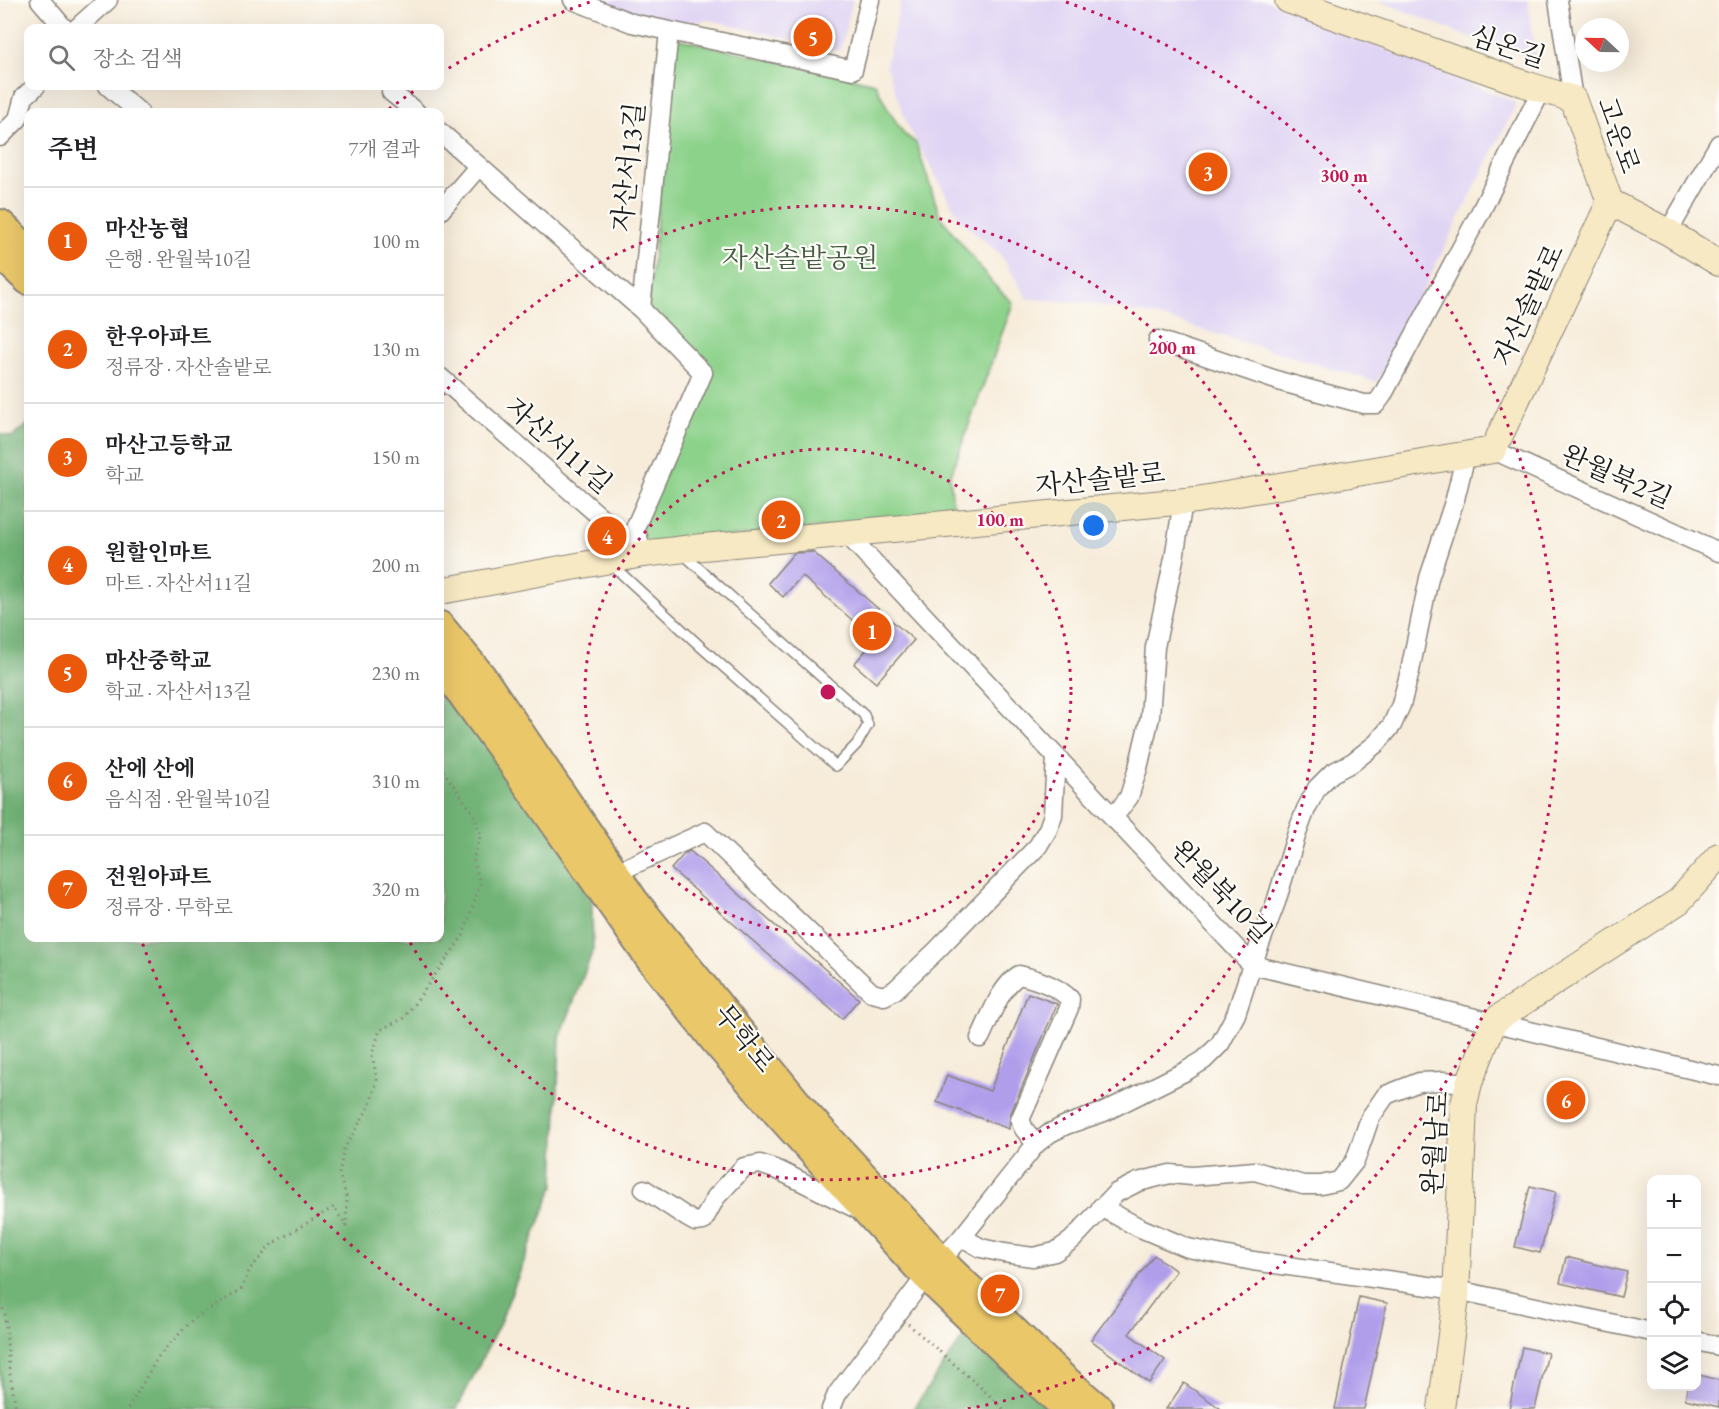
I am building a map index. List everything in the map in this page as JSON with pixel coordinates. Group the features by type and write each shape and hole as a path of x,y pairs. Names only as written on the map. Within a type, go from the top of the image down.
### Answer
{"main road":[{"name":"심온길","path":"1288,0 1573,99"},
{"name":"고운로","path":"1573,99 1610,202 1668,232 1719,263"},
{"name":"자산솔밭로","path":"444,590 643,554 1183,501 1492,450 1610,202"},
{"path":"0,224 24,245"},
{"path":"0,254 24,276"},
{"name":"무학로","path":"444,631 482,677 634,901 934,1268 1018,1364 1067,1409"},
{"name":"무학로","path":"444,670 685,1004 743,1074 871,1215 1099,1409"},
{"path":"1494,1021 1679,901 1719,856"},
{"name":"완월남로","path":"1442,1409 1457,1290 1464,1104 1469,1083 1494,1021"}],"street":[{"path":"40,0 61,24"},
{"path":"81,24 108,0"},
{"path":"573,0 632,22 853,70 870,0"},
{"name":"고운로","path":"1558,0 1573,99"},
{"name":"자산서13길","path":"641,309 669,31"},
{"path":"1158,340 1282,382 1364,404 1376,404 1481,211 1542,89"},
{"path":"0,137 18,119 24,97 32,90"},
{"path":"113,90 134,108"},
{"path":"391,92 411,108"},
{"name":"자산서13길","path":"444,135 641,309 703,373 635,528 643,554"},
{"path":"1668,232 1719,144"},
{"path":"444,206 479,166"},
{"name":"자산서11길","path":"444,380 643,554"},
{"name":"완월북2길","path":"1492,450 1719,552"},
{"path":"831,1409 837,1394 897,1315 1036,1144 1050,1133 1066,1125 1113,1108 1204,1060 1220,1044 1229,1029 1276,902 1306,809 1317,788 1332,773 1353,762 1377,743 1392,725 1401,705 1429,578 1455,499 1466,454"},
{"path":"1113,818 1129,797 1150,717 1155,647 1174,559 1183,501"},
{"name":"완월북10길","path":"847,534 1252,965 1719,1076"},
{"path":"615,873 705,832 872,993 884,996 895,990 936,951 1038,846 1053,815 1056,756"},
{"path":"980,1038 1002,995 1012,980 1019,975 1030,977 1063,992 1070,999 1069,1008 1020,1120 1036,1144"},
{"path":"962,1237 981,1248 1004,1253 1033,1257 1055,1252 1072,1240 1116,1193 1138,1182 1170,1174 1192,1176 1255,1171 1303,1185 1321,1185 1339,1181 1356,1161 1370,1118 1386,1095 1396,1089 1419,1082 1469,1083"},
{"path":"644,1189 695,1222 704,1221 716,1197 744,1167 760,1164 780,1171 871,1215"},
{"path":"1101,1207 1138,1227 1188,1248 1264,1263 1457,1290 1647,1331"},
{"path":"1701,1342 1719,1346"}],"lane":[{"path":"608,561 777,716 836,766 857,744 868,725 864,715 679,550"}],"path":[{"path":"128,1409 158,1358 192,1320 241,1290 250,1269 273,1243 334,1207 346,1226 347,1198 339,1174 344,1149 370,1105 377,1080 372,1054 380,1030 404,1018 463,936 480,884 473,859 481,835 473,813 444,772"},
{"path":"0,1303 5,1314 9,1368 16,1409"},
{"path":"897,1315 1003,1409"}],"shaded area":[{"path":"598,0 853,0 840,51 710,20 659,24"},
{"path":"901,0 1265,0 1517,103 1377,382 1156,316 1080,302 1028,299 999,253 960,220 907,124 886,65"},
{"path":"1378,0 1528,0 1535,58 1458,33"}],"green space":[{"name":"자산솔밭공원","path":"675,38 875,83 904,134 916,143 940,216 993,284 1013,303 950,477 954,515 646,545 641,528 708,372 648,310"},
{"path":"24,427 24,942 444,942 444,666 591,869 593,950 560,1038 554,1185 499,1325 457,1409 0,1409 0,434 12,437"},
{"path":"964,1336 1053,1409 913,1409"}],"building":[{"path":"813,552 914,640 876,683 854,664 875,640 802,576 783,597 768,583 794,553"},
{"path":"690,851 859,999 842,1019 671,869 684,854"},
{"path":"1028,993 1057,1004 1010,1115 1009,1129 937,1102 947,1075 990,1091"},
{"path":"1530,1186 1556,1192 1540,1253 1515,1247"},
{"path":"1154,1255 1176,1271 1129,1334 1165,1360 1149,1383 1091,1340"},
{"path":"1566,1257 1627,1272 1621,1297 1560,1283"},
{"path":"1359,1297 1387,1303 1364,1409 1335,1409"},
{"path":"1522,1347 1548,1353 1535,1409 1509,1409"},
{"path":"1701,1375 1719,1380 1719,1407 1685,1399 1687,1391 1701,1391"},
{"path":"1184,1383 1221,1409 1166,1409"}],"place":[{"name":"마산중학교","path":"813,37"},
{"name":"마산고등학교","path":"1208,172"},
{"name":"한우아파트","path":"781,520"},
{"name":"원할인마트","path":"607,536"},
{"name":"마산농협","path":"872,631"},
{"name":"산에 산에","path":"1566,1100"},
{"name":"전원아파트","path":"1000,1294"}]}
